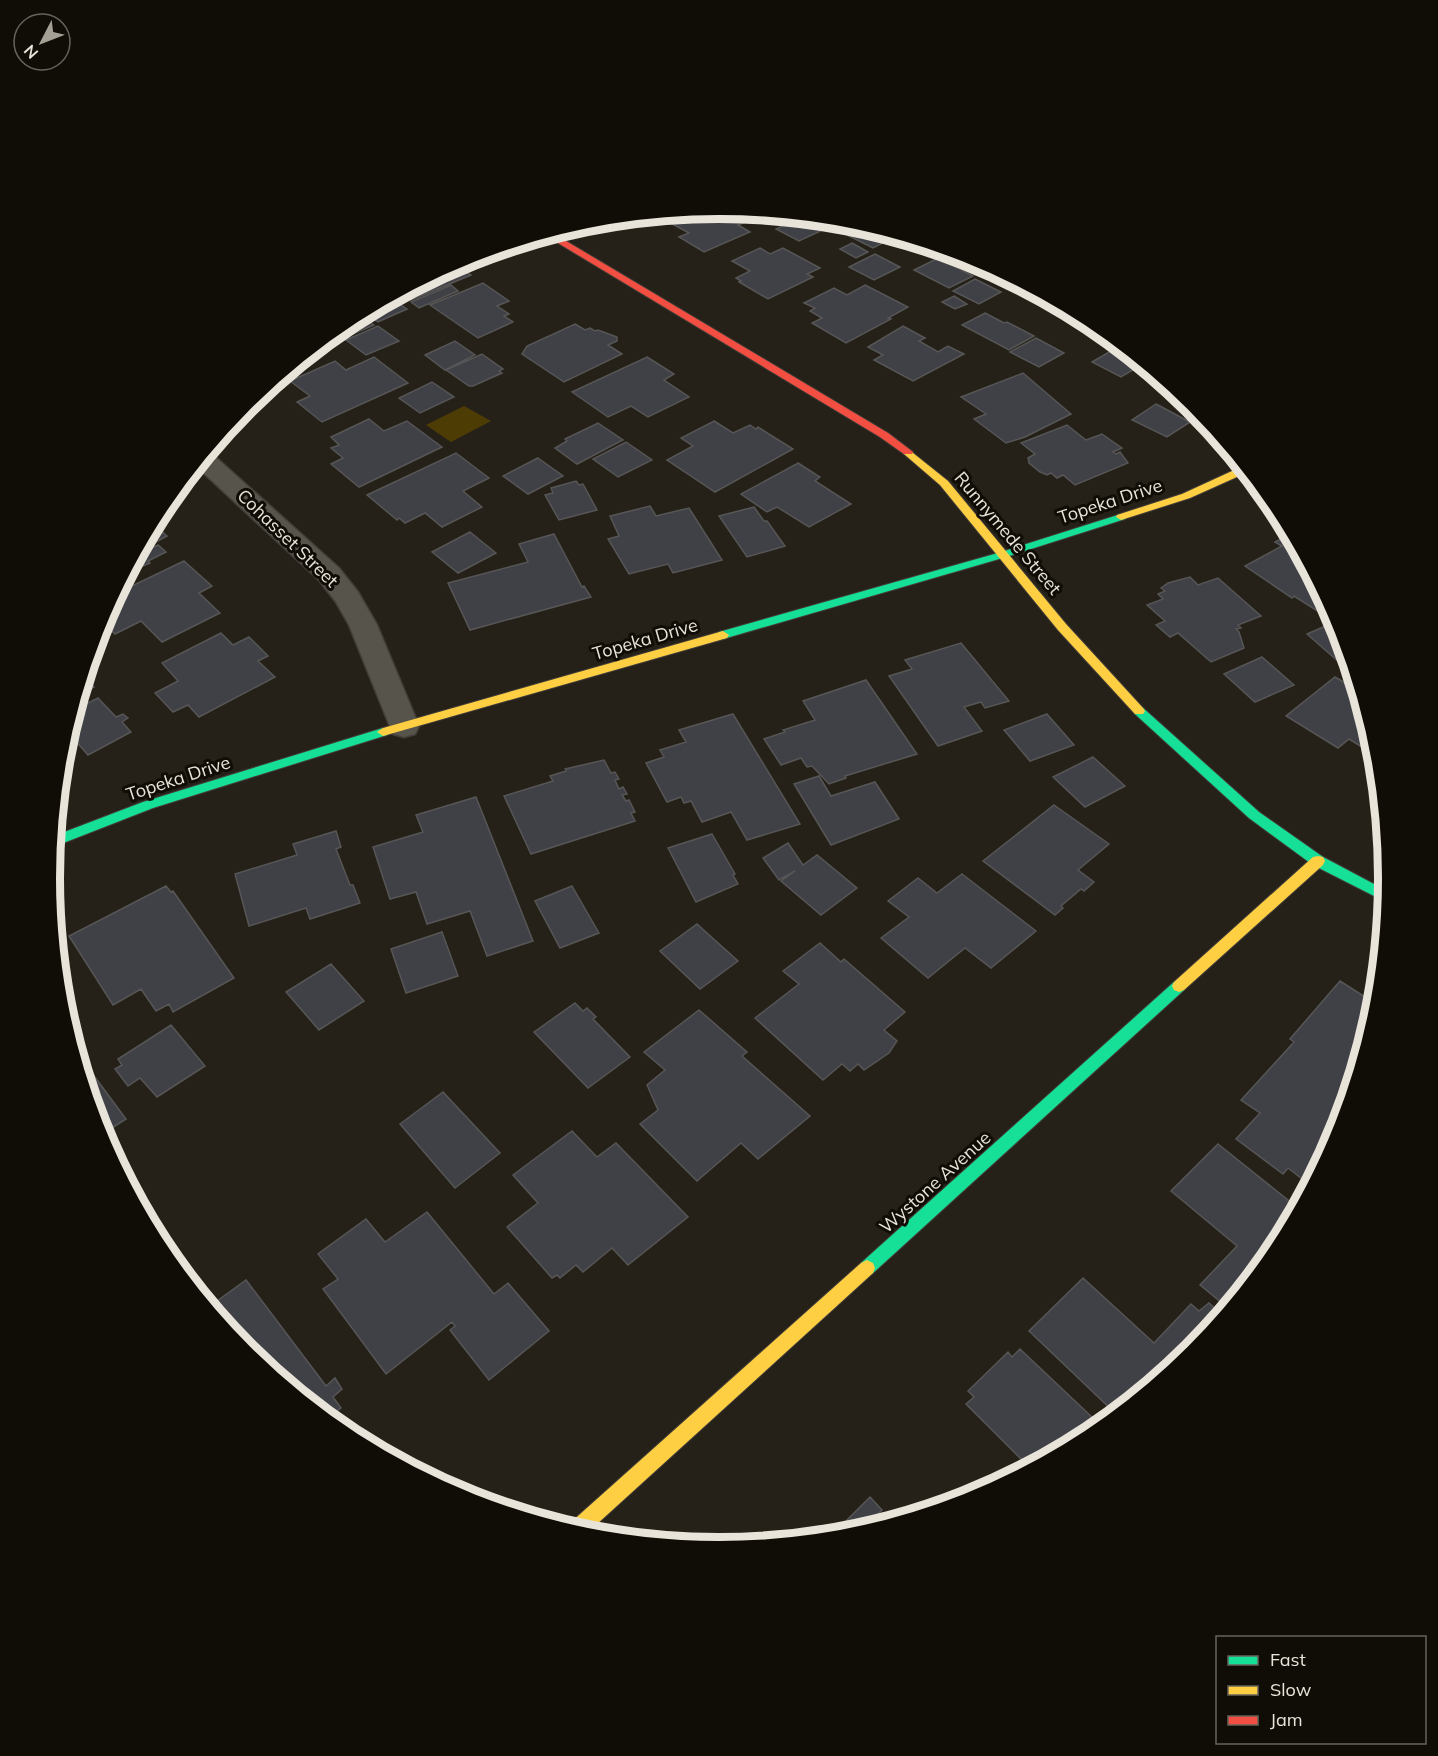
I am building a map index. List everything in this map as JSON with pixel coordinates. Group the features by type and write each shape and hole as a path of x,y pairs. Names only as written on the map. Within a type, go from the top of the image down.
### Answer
{"street":[{"name":"Runnymede Street","path":"561,242 884,435 915,457 944,483 1062,627 1143,715 1254,815 1317,861 1378,892"},
{"name":"Cohasset Street","path":"208,463 329,574 348,598 363,625 404,726"},
{"name":"Topeka Drive","path":"61,839 148,805 404,726 1002,555 1186,496 1238,472"},
{"name":"Wystone Avenue","path":"585,1523 1317,861"}],"shaded area":[{"path":"464,406 491,421 451,442 426,425"}],"building":[{"path":"751,220 738,225 750,232 704,252 679,237 689,233 667,221"},
{"path":"789,223 825,229 799,241 776,229"},
{"path":"855,233 888,241 873,248 849,236"},
{"path":"852,243 868,252 856,258 840,249"},
{"path":"760,248 770,254 783,248 820,268 807,274 813,277 768,299 739,282 741,281 736,278 750,271 732,261"},
{"path":"875,254 900,267 874,280 849,267"},
{"path":"938,258 973,276 949,288 914,270"},
{"path":"464,270 471,275 411,300 408,298"},
{"path":"975,279 1001,292 979,304 953,291"},
{"path":"483,283 509,301 497,306 509,314 504,316 513,322 478,338 430,305"},
{"path":"451,285 458,291 419,308 411,302"},
{"path":"865,285 908,307 888,318 891,319 846,343 812,323 822,318 810,311 815,308 804,303 834,288 847,295"},
{"path":"954,296 967,304 955,309 942,302"},
{"path":"398,303 407,309 378,322 372,318"},
{"path":"985,313 1034,336 1009,350 962,325"},
{"path":"368,321 374,325 341,339"},
{"path":"575,324 585,330 590,328 617,337 617,341 608,345 622,354 564,382 522,354 527,346"},
{"path":"378,326 399,341 366,355 346,340"},
{"path":"903,326 925,338 919,341 938,352 948,346 964,354 913,381 874,360 883,355 868,347"},
{"path":"1036,338 1064,353 1039,367 1010,352"},
{"path":"455,341 475,355 445,370 425,355"},
{"path":"1113,350 1136,368 1121,377 1092,362"},
{"path":"482,354 503,369 499,371 502,373 469,386 446,370"},
{"path":"374,357 408,383 322,422 297,402 310,396 290,381 335,361 346,370"},
{"path":"647,357 674,374 664,380 689,397 648,417 631,406 608,417 572,392"},
{"path":"1023,373 1071,414 1025,437 1006,443 974,419 986,414 961,397"},
{"path":"432,382 454,397 420,413 399,398"},
{"path":"1156,404 1190,422 1167,437 1132,420"},
{"path":"369,419 384,431 407,421 442,447 359,487 331,464 343,458 331,448 339,445 331,437"},
{"path":"714,421 733,433 750,425 756,429 758,427 793,449 715,492 667,460 693,446 681,438"},
{"path":"598,423 623,440 577,464 555,448 567,441 565,439"},
{"path":"1067,425 1086,440 1102,434 1122,448 1113,452 1116,454 1120,452 1128,463 1075,485 1063,475 1057,478 1051,473 1047,475 1040,472 1029,463 1028,458 1035,454 1021,443"},
{"path":"626,442 652,460 618,477 593,459"},
{"path":"456,453 489,478 463,491 482,507 442,527 425,513 405,523 399,518 397,520 367,495"},
{"path":"538,458 563,476 528,494 503,476"},
{"path":"798,463 820,477 815,481 851,504 809,527 777,507 767,512 741,494"},
{"path":"576,481 579,485 583,484 597,510 559,520 545,495 553,493 551,488"},
{"path":"650,506 656,516 689,508 722,560 673,573 668,564 629,574 608,539 619,536 610,516"},
{"path":"754,507 785,546 747,557 719,516"},
{"path":"160,529 167,536 152,544 154,547 158,545 166,552 148,561 150,563 139,566"},
{"path":"470,532 496,553 458,573 432,552"},
{"path":"554,534 582,587 584,586 591,597 470,630 448,583 528,562 519,544"},
{"path":"1283,538 1322,614 1294,596 1292,598 1245,566 1282,546 1275,542"},
{"path":"184,561 212,586 199,593 220,613 162,642 141,621 115,634 109,628 128,588"},
{"path":"1190,577 1198,585 1218,578 1261,616 1238,625 1241,628 1236,629 1244,648 1211,662 1178,633 1170,637 1156,625 1165,621 1147,605 1163,599 1158,594 1165,591 1161,588 1168,583"},
{"path":"1328,625 1342,662 1340,663 1307,634"},
{"path":"221,633 233,645 249,637 268,656 258,661 275,677 199,717 188,705 173,712 155,693 178,681 162,663"},
{"path":"961,643 1009,701 985,708 981,702 964,707 982,731 938,746 889,676 912,669 905,660"},
{"path":"1262,657 1294,685 1255,702 1224,674"},
{"path":"1335,677 1349,685 1365,749 1349,739 1338,748 1286,716"},
{"path":"866,680 917,754 845,776 846,778 829,784 812,766 807,767 801,758 781,765 764,739 785,732 783,730 815,720 803,701"},
{"path":"90,682 94,687 87,691"},
{"path":"98,698 116,717 123,714 128,718 122,722 131,732 88,755 75,740 82,706"},
{"path":"733,714 800,824 747,840 731,812 702,822 691,801 684,803 681,797 667,802 646,763 664,757 660,750 686,742 679,730"},
{"path":"1047,714 1074,745 1030,761 1004,730"},
{"path":"1093,757 1125,786 1085,807 1053,777"},
{"path":"604,760 611,773 615,772 619,779 615,780 619,789 623,787 627,794 622,795 626,801 629,800 635,812 631,813 635,821 531,854 504,796 553,781 550,776 566,771 565,769"},
{"path":"819,776 831,796 875,782 899,819 831,845 794,784"},
{"path":"476,797 533,941 487,956 470,911 427,924 416,892 390,899 373,847 423,832 416,815"},
{"path":"1054,805 1109,844 1078,870 1094,882 1084,891 1081,889 1061,906 1063,908 1055,915 983,861"},
{"path":"336,831 341,847 336,849 350,885 353,885 360,903 310,919 306,908 249,926 235,874 297,855 293,844"},
{"path":"712,834 735,874 733,875 738,884 696,902 668,848"},
{"path":"788,843 803,865 817,855 857,888 821,915 781,881 795,871 779,880 763,858"},
{"path":"962,874 1036,931 991,968 965,948 928,978 881,938 909,917 888,901 918,878 937,893"},
{"path":"166,886 171,892 173,891 234,978 173,1012 169,1004 156,1011 141,989 113,1005 69,936"},
{"path":"572,886 599,933 560,948 535,901"},
{"path":"697,924 738,961 700,989 660,951"},
{"path":"442,932 458,976 406,993 391,949"},
{"path":"820,943 841,962 844,959 905,1012 884,1030 897,1041 889,1053 864,1070 858,1064 850,1071 842,1064 823,1080 755,1018 799,984 783,971"},
{"path":"331,964 364,1001 319,1030 286,992"},
{"path":"1340,981 1366,998 1356,1049 1343,1090 1328,1130 1304,1180 1288,1168 1283,1174 1236,1139 1260,1113 1241,1100 1294,1042 1290,1039"},
{"path":"575,1003 583,1011 587,1008 596,1017 593,1019 630,1057 588,1088 534,1032"},
{"path":"699,1010 747,1052 742,1056 810,1116 758,1159 741,1143 697,1181 640,1124 658,1110 647,1085 665,1070 644,1052"},
{"path":"171,1025 205,1066 157,1097 140,1078 128,1086 115,1069 122,1065 118,1059"},
{"path":"88,1067 126,1119 110,1129"},
{"path":"443,1092 500,1153 455,1188 400,1124"},
{"path":"572,1131 597,1157 616,1143 688,1217 628,1265 612,1248 583,1272 576,1265 560,1278 557,1275 552,1278 507,1227 538,1203 513,1175"},
{"path":"1218,1144 1292,1203 1267,1244 1222,1303 1200,1285 1237,1246 1171,1191"},
{"path":"427,1212 494,1294 508,1283 549,1331 489,1380 450,1330 455,1326 452,1322 386,1374 323,1289 338,1279 318,1254 366,1219 385,1242"},
{"path":"1083,1278 1154,1343 1191,1304 1199,1311 1209,1303 1217,1310 1154,1373 1110,1408 1029,1331"},
{"path":"246,1280 326,1386 335,1378 342,1389 333,1397 341,1408 335,1413 284,1373 253,1344 215,1302"},
{"path":"1020,1349 1094,1419 1024,1462 966,1404 974,1397 968,1391 1008,1352 1012,1357"},
{"path":"870,1497 882,1510 873,1519 842,1525"}],"traffic: fast":[{"path":"723,635 1002,555 1121,517"},
{"path":"1139,711 1254,815 1318,861 1378,892"},
{"path":"61,839 148,805 383,732"},
{"path":"867,1268 1179,986"}],"traffic: slow":[{"path":"908,452 944,483 1062,627 1139,711"},
{"path":"1121,517 1186,496 1238,472"},
{"path":"383,732 723,635"},
{"path":"1179,986 1318,861"},
{"path":"585,1523 867,1268"}],"traffic: jam":[{"path":"561,241 884,435 908,452"}]}
